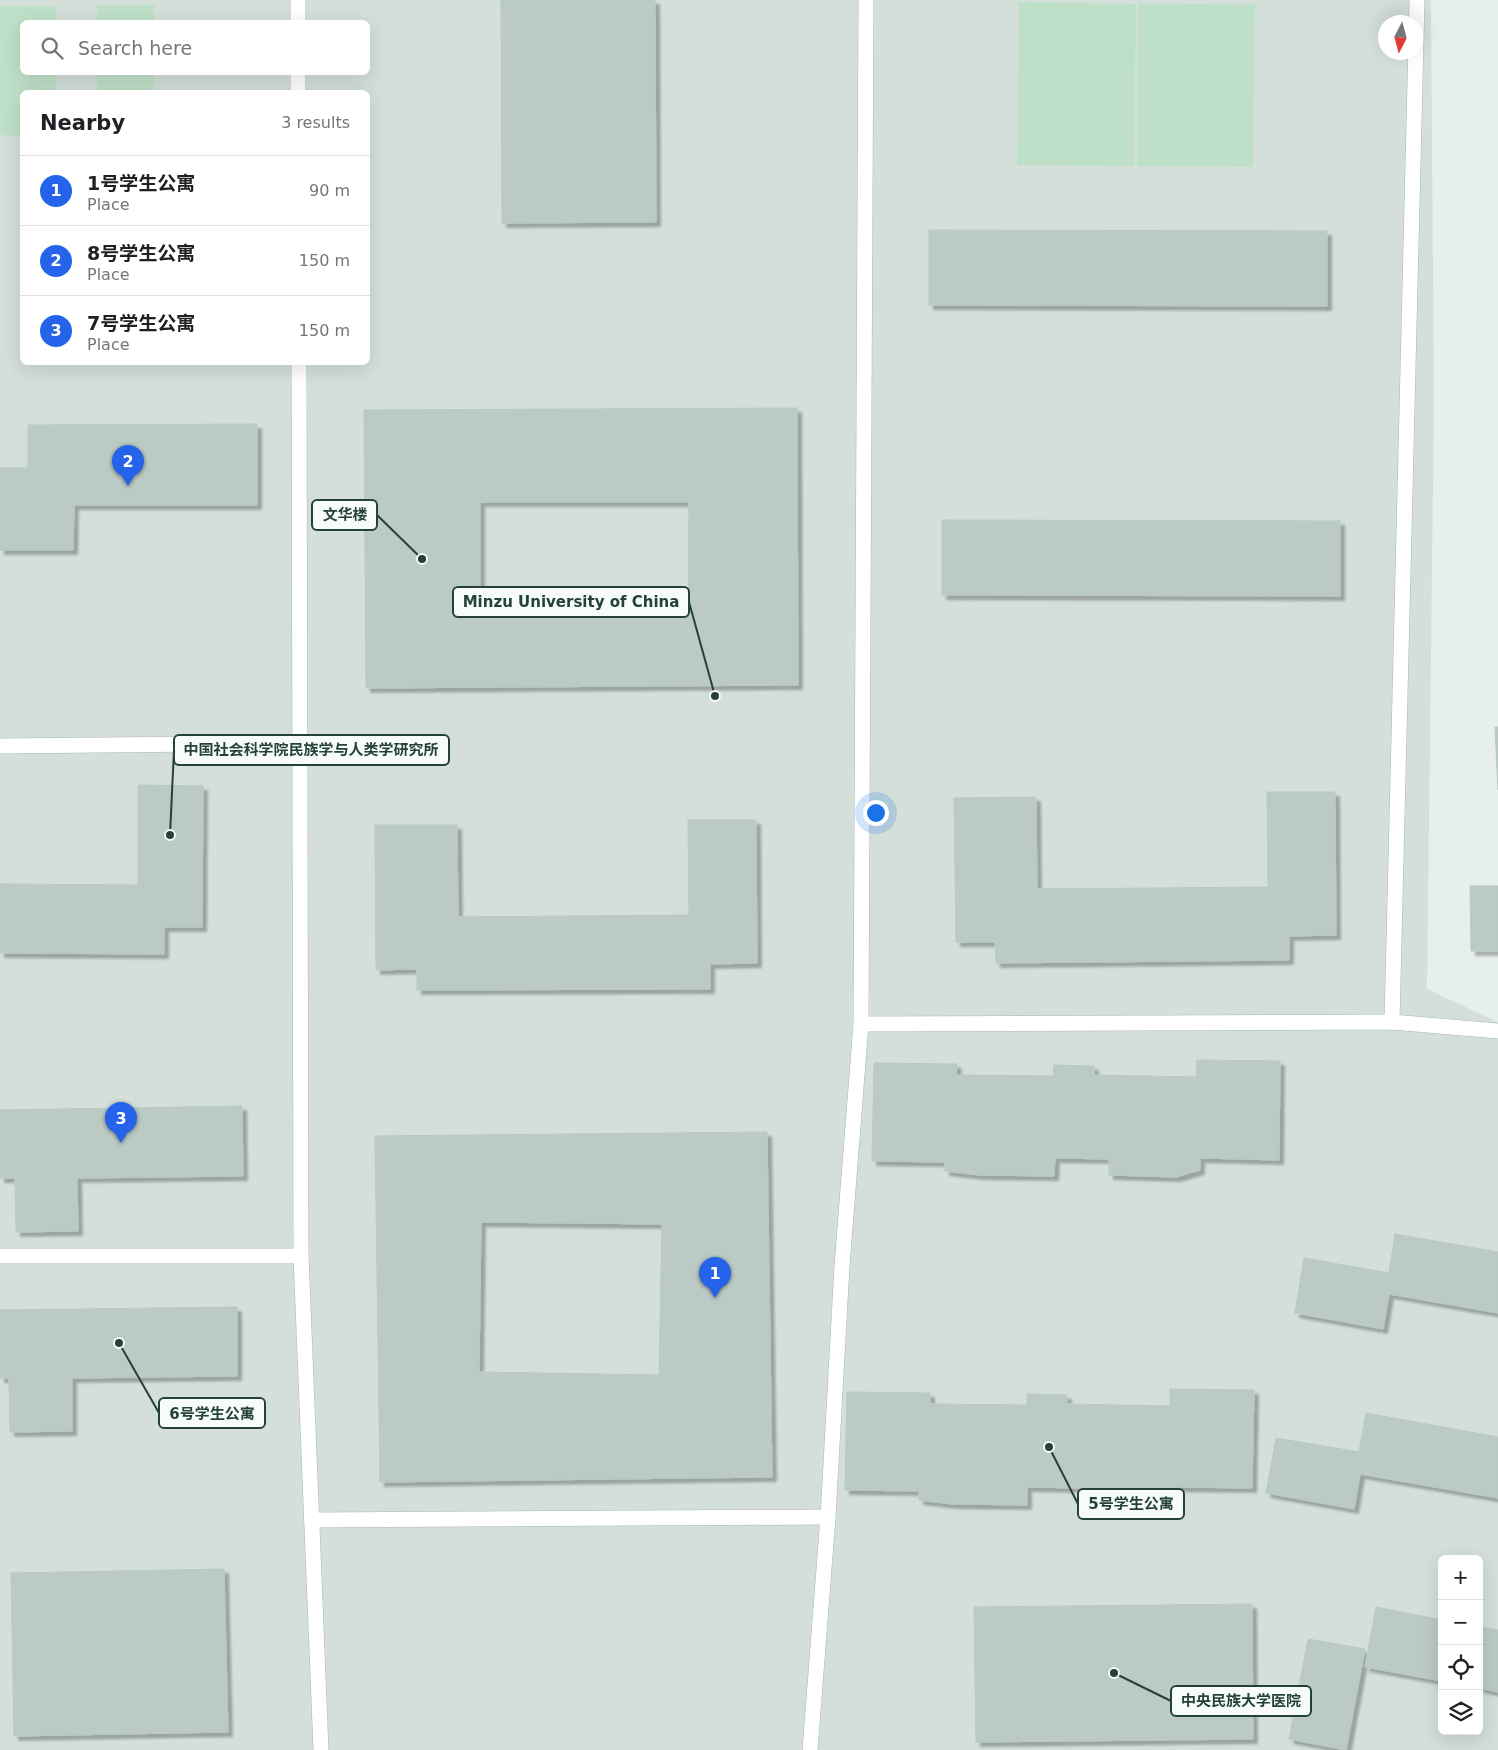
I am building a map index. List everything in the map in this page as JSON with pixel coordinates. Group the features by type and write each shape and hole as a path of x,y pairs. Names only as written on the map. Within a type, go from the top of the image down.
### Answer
{"street":[{"path":"298,0 298,20"},
{"path":"810,1750 828,1517 842,1266 861,1024 866,0"},
{"path":"1392,1022 1417,0"},
{"path":"298,75 298,90"},
{"path":"299,365 301,1256 321,1750"},
{"path":"0,746 300,744"},
{"path":"861,1024 1392,1022 1498,1031"},
{"path":"0,1256 301,1256"},
{"path":"312,1520 828,1517"}],"shaded area":[{"path":"0,0 1431,0 1434,404 1427,989 1498,1022 1498,1750 0,1750"}],"green space":[{"path":"1019,2 1136,4 1134,166 1017,165"},
{"path":"1138,3 1255,5 1253,167 1137,166"},
{"path":"97,5 154,5 154,20 97,20"},
{"path":"0,6 56,6 56,20 20,20 20,75 56,75 56,90 20,90 20,136 0,135"},
{"path":"97,75 154,75 154,90 97,90"}],"building":[{"path":"501,0 655,0 656,222 502,223"},
{"path":"929,230 1327,231 1327,306 929,305"},
{"path":"797,408 798,685 366,688 364,410","holes":["480,502 689,502 688,617 480,616"]},
{"path":"257,424 257,505 74,505 73,550 0,550 0,468 28,468 28,425"},
{"path":"942,520 1340,521 1340,596 942,595"},
{"path":"1495,727 1498,727 1498,790"},
{"path":"138,785 203,786 202,927 164,927 164,954 0,953 0,884 138,885"},
{"path":"1267,792 1335,792 1336,935 1289,936 1289,960 996,963 995,942 956,942 954,798 1036,797 1037,889 1268,887"},
{"path":"688,820 756,820 757,963 710,964 710,989 417,990 417,969 376,970 375,825 457,825 458,917 689,915"},
{"path":"1470,886 1498,886 1498,951 1471,951"},
{"path":"1197,1060 1280,1061 1279,1160 1200,1158 1200,1170 1176,1177 1109,1175 1109,1159 1055,1158 1054,1176 979,1175 945,1171 945,1162 872,1161 874,1063 957,1064 956,1075 1053,1076 1054,1065 1094,1066 1094,1075 1196,1077"},
{"path":"242,1106 243,1176 77,1178 78,1231 16,1232 15,1178 0,1178 0,1110"},
{"path":"767,1132 772,1477 380,1482 375,1136","holes":["481,1222 662,1224 659,1375 479,1372"]},
{"path":"1395,1234 1498,1252 1498,1313 1389,1294 1383,1329 1295,1313 1304,1258 1389,1273"},
{"path":"237,1307 237,1376 72,1378 72,1431 10,1432 9,1378 0,1378 0,1310"},
{"path":"1170,1389 1254,1390 1252,1488 1174,1487 1173,1499 1149,1506 1082,1504 1082,1488 1027,1487 1027,1505 952,1504 919,1500 919,1491 845,1490 847,1392 930,1393 930,1404 1027,1405 1027,1394 1067,1395 1067,1404 1170,1406"},
{"path":"1366,1413 1498,1437 1498,1498 1360,1474 1354,1509 1266,1493 1276,1438 1359,1452"},
{"path":"224,1569 228,1732 14,1736 11,1573"},
{"path":"1252,1604 1253,1739 976,1742 974,1607"},
{"path":"1376,1607 1438,1619 1438,1680 1365,1667"},
{"path":"1483,1628 1498,1630 1498,1692 1483,1689"},
{"path":"1308,1639 1365,1649 1346,1750 1289,1739"}],"place":[{"name":"8号学生公寓","path":"128,486"},
{"name":"文华楼","path":"422,559"},
{"name":"Minzu University of China","path":"715,696"},
{"name":"中国社会科学院民族学与人类学研究所","path":"170,835"},
{"name":"7号学生公寓","path":"121,1143"},
{"name":"1号学生公寓","path":"715,1298"},
{"name":"6号学生公寓","path":"119,1343"},
{"name":"5号学生公寓","path":"1049,1447"},
{"name":"中央民族大学医院","path":"1114,1673"}]}
